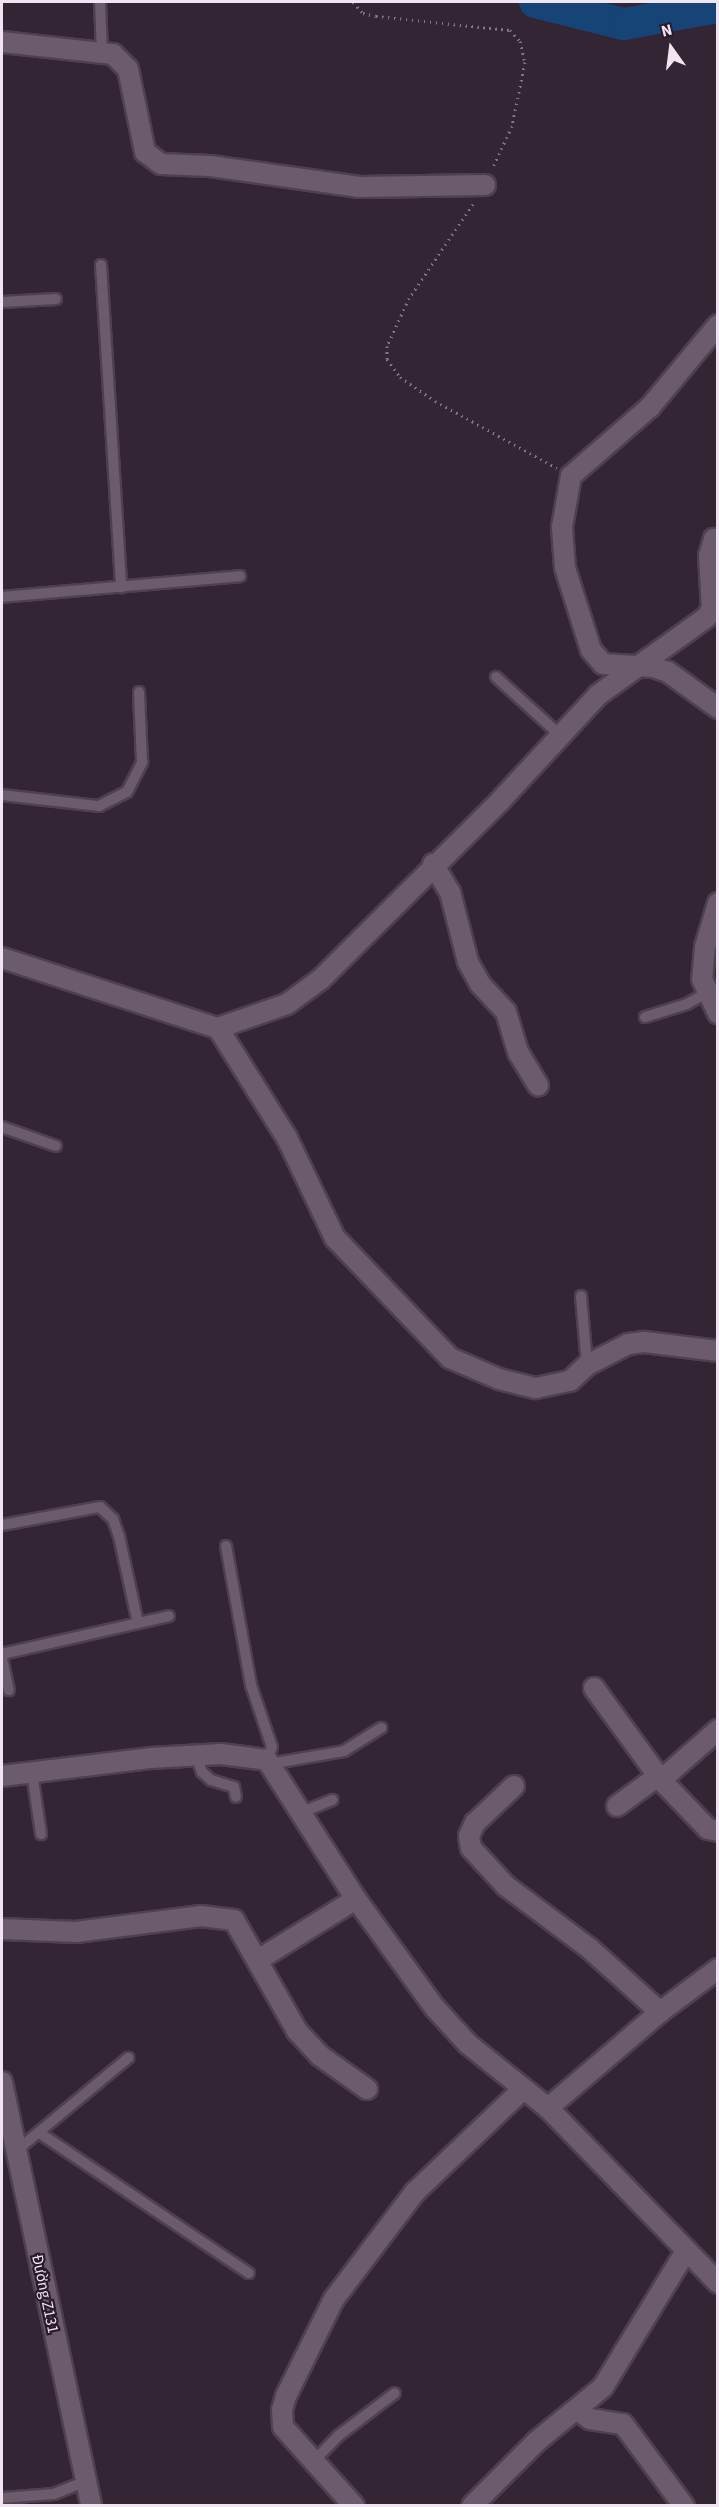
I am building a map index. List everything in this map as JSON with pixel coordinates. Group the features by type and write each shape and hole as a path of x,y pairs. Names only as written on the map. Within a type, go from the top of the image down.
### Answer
{"street":[{"path":"2,42 113,54 128,69 145,152 161,164 210,166 360,187 485,185"},
{"path":"717,325 650,407 571,476 562,526 566,568 583,632 591,650 603,664 638,666 668,672 717,708"},
{"path":"2,958 218,1028 287,1004 321,979 561,736 598,695 676,642 711,614 708,566 714,539"},
{"path":"433,864 450,892 468,962 480,984 506,1012 518,1052 537,1085"},
{"path":"717,903 705,948 702,979 706,993 717,1013"},
{"path":"218,1028 287,1138 335,1238 450,1358 499,1379 536,1388 570,1381 587,1365 627,1344 644,1342 717,1351"},
{"path":"594,1689 659,1778 708,1829 717,1831"},
{"path":"617,1806 659,1778 717,1730"},
{"path":"2,1776 196,1755 251,1755 268,1762 356,1899 435,2008 468,2044 522,2090 548,2108 686,2251 714,2271"},
{"path":"514,1786 475,1823 469,1836 471,1848 506,1886 589,1948 660,2012"},
{"path":"258,1960 356,1899"},
{"path":"2,1929 76,1932 224,1916 240,1926 297,2031 319,2055 367,2089"},
{"path":"548,2108 660,2012 717,1970"},
{"name":"Đường Z131","path":"2,2082 83,2482 91,2505"},
{"path":"354,2505 288,2434 281,2417 286,2396 321,2321 416,2192 522,2090"},
{"path":"472,2505 537,2441 603,2387 686,2251"},
{"path":"577,2410 590,2419 623,2424 684,2505"}],"lane":[{"path":"100,2 102,52"},
{"path":"101,265 121,587"},
{"path":"2,302 56,299"},
{"path":"2,597 240,576"},
{"path":"496,676 561,736"},
{"path":"2,795 99,806 127,792 142,762 139,692"},
{"path":"645,1017 687,1004 706,993"},
{"path":"2,1126 56,1146"},
{"path":"581,1296 587,1365"},
{"path":"2,1525 100,1507 113,1519 119,1536 138,1623"},
{"path":"226,1545 250,1684 272,1747 268,1762 344,1751 381,1728"},
{"path":"9,1690 2,1656 169,1617"},
{"path":"196,1755 202,1772 211,1780 234,1787 236,1797"},
{"path":"32,1773 41,1834"},
{"path":"300,1813 332,1800"},
{"path":"16,2151 41,2134 128,2058"},
{"path":"41,2134 249,2273"},
{"path":"314,2461 338,2436 395,2393"},
{"path":"2,2498 54,2494 83,2482"}],"path":[{"path":"354,2 363,13 510,30 520,41 525,62 512,126 485,185 409,298 387,346 387,359 400,377 435,401 571,476"}],"waterway":[{"path":"535,2 624,24 718,7"}]}
